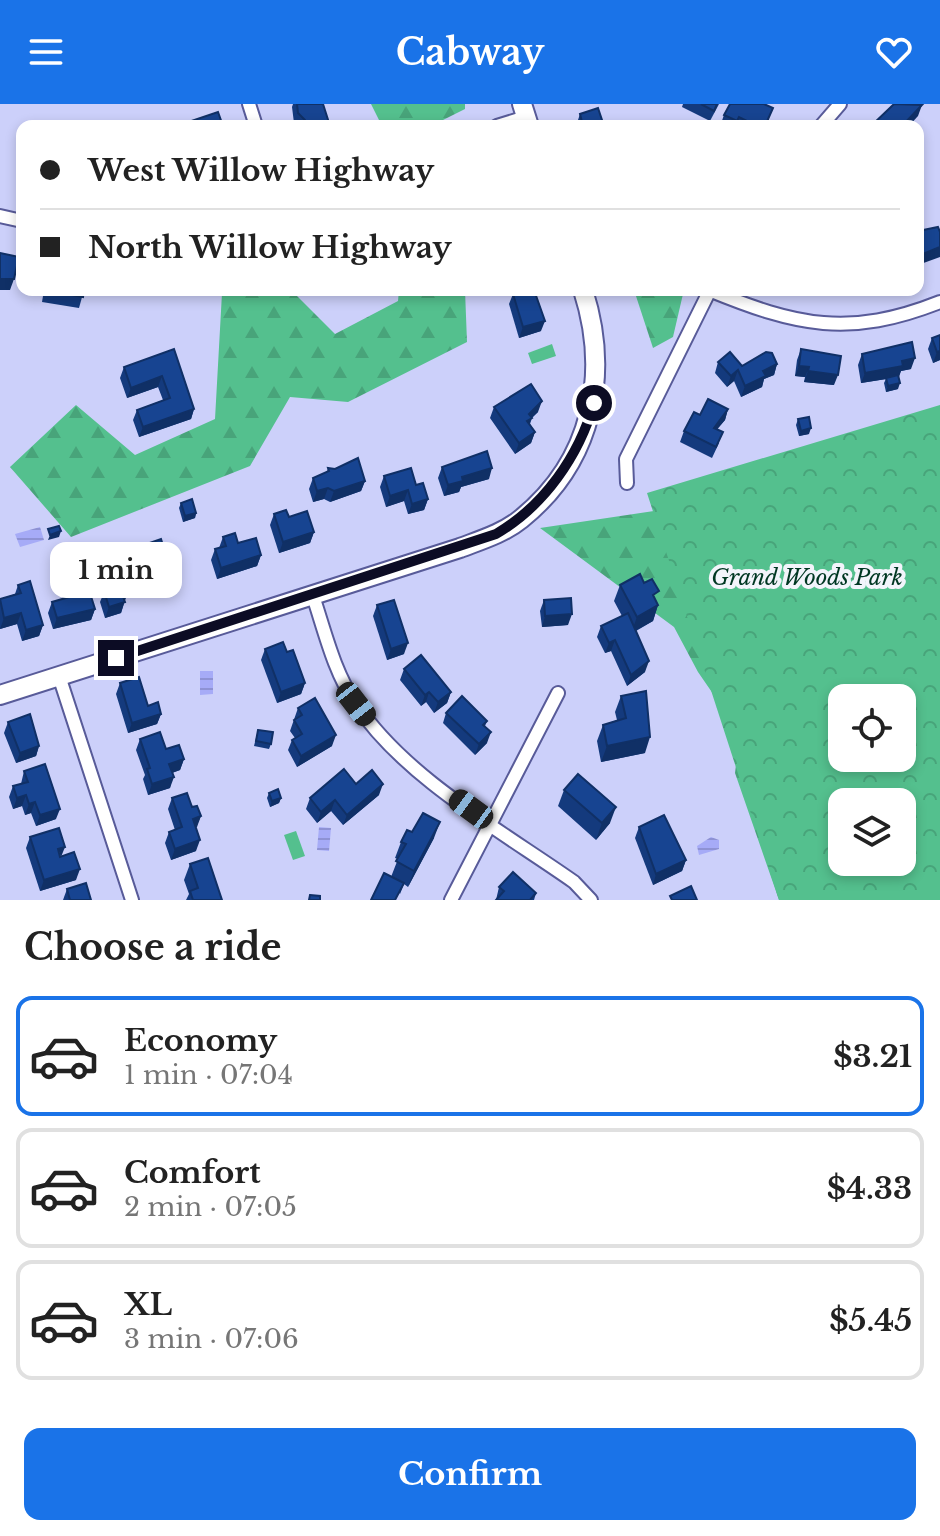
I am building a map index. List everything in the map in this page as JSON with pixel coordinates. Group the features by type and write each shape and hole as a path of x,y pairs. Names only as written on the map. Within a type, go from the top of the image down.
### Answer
{"street":[{"path":"820,104 837,108"},
{"path":"0,695 313,596 496,534 521,520 548,490 587,427 597,380 596,347 584,296"},
{"path":"627,483 626,459 707,296"},
{"path":"726,296 782,317 829,326 878,321 940,302"},
{"path":"313,596 345,686 367,719 403,757 574,882 591,900"},
{"path":"59,676 132,900"},
{"path":"451,900 558,693"}],"green space":[{"path":"371,104 465,104 465,109 443,120 379,120"},
{"path":"222,296 297,296 335,334 398,301 398,296 465,296 467,342 348,402 290,397 250,466 71,537 10,467 76,405 135,455 215,419"},
{"path":"636,296 683,296 673,337 653,348"},
{"path":"552,344 556,356 532,364 528,353"},
{"name":"Grand Woods Park","path":"940,405 940,900 779,900 647,493"},
{"path":"674,508 885,684 828,684 828,743 779,900 735,773 740,733 698,672 674,627 540,528"},
{"path":"296,831 305,856 293,860 284,835"}],"water":[{"path":"40,527 44,540 20,547 15,534"},
{"path":"67,565 74,587 63,590 57,569"},
{"path":"200,671 213,671 213,694 200,695"},
{"path":"319,827 331,828 329,851 317,850"},
{"path":"711,837 719,840 719,849 699,855 697,846"}],"building":[{"path":"297,104 323,104 328,120 305,120 298,113"},
{"path":"701,104 717,104 714,111"},
{"path":"730,104 764,104 773,108 768,120 739,117 735,120 724,115"},
{"path":"894,104 922,105 908,120 877,120"},
{"path":"598,108 602,120 582,120 580,114"},
{"path":"218,112 221,120 194,120"},
{"path":"938,227 940,247 924,254 924,230"},
{"path":"0,253 16,256 14,279 0,279"},
{"path":"514,296 536,296 545,321 523,327"},
{"path":"940,335 940,351 937,352 932,338"},
{"path":"912,342 915,358 902,361 903,366 865,373 862,354"},
{"path":"174,349 194,409 143,427 137,410 170,398 162,376 131,388 124,367"},
{"path":"801,349 841,356 838,375 808,371 809,367 799,366"},
{"path":"730,352 742,366 766,352 772,353 777,364 763,371 766,376 745,386 738,370 731,376 718,362"},
{"path":"898,375 900,383 888,386 886,378"},
{"path":"531,384 542,401 529,414 532,418 527,421 535,432 519,443 494,407"},
{"path":"708,399 728,409 714,428 723,432 716,447 684,431 694,412 700,415"},
{"path":"809,417 811,428 801,431 798,419"},
{"path":"487,451 492,468 462,477 463,481 448,485 442,467"},
{"path":"358,458 365,481 334,491 328,488 317,491 313,478 329,471 328,468 335,469"},
{"path":"411,468 416,485 423,483 428,499 412,504 408,490 390,496 384,476"},
{"path":"192,499 196,513 185,516 181,503"},
{"path":"286,510 289,517 307,511 314,532 283,542 274,514"},
{"path":"59,526 61,531 50,535 48,529"},
{"path":"235,533 238,543 256,538 261,555 221,568 215,549 226,546 223,537"},
{"path":"161,539 173,578 158,582 147,544"},
{"path":"133,564 139,583 126,587 127,592 122,594 125,602 109,607 104,591 110,589 105,573"},
{"path":"640,574 644,583 652,579 659,591 653,595 658,605 637,617 620,585"},
{"path":"30,581 43,625 26,630 21,613 4,618 0,599 21,593 18,585"},
{"path":"75,586 77,594 89,590 95,609 57,618 52,602 69,597 66,589"},
{"path":"571,598 572,614 545,616 544,600"},
{"path":"394,600 408,643 391,649 377,605"},
{"path":"628,613 649,661 631,675 615,640 609,643 601,626"},
{"path":"283,642 287,652 293,650 305,683 281,692 265,649"},
{"path":"421,655 451,692 438,702 429,692 425,695 404,669"},
{"path":"139,677 148,706 158,702 161,714 132,723 120,683"},
{"path":"646,691 650,737 607,746 603,725 626,718 621,696"},
{"path":"462,696 487,721 483,725 491,732 479,744 446,713"},
{"path":"315,698 336,735 301,756 292,740 302,734 294,720 302,715 298,708"},
{"path":"30,714 39,746 20,753 8,722"},
{"path":"258,730 273,732 271,744 256,741"},
{"path":"160,732 166,749 179,745 184,759 169,764 174,777 152,784 140,739"},
{"path":"45,764 60,809 40,815 35,802 29,804 26,795 17,798 13,786 28,782 24,771"},
{"path":"344,769 356,784 372,770 383,784 347,815 335,800 321,812 310,798"},
{"path":"578,774 616,807 602,823 564,790"},
{"path":"278,789 281,798 272,801 269,793"},
{"path":"187,793 192,807 197,806 201,816 193,819 200,840 175,849 169,832 182,827 172,798"},
{"path":"423,813 440,822 414,871 396,861 406,844 401,842 407,830 412,832"},
{"path":"664,815 686,860 656,874 639,827"},
{"path":"59,828 65,847 58,849 60,857 74,852 80,869 44,880 30,837"},
{"path":"208,858 222,900 193,900 190,891 198,888 190,864"},
{"path":"513,872 536,893 530,900 496,900 504,891 499,887"},
{"path":"384,873 404,883 395,900 371,900"},
{"path":"86,883 91,900 70,900 67,889"},
{"path":"691,886 697,900 672,900 670,896"},
{"path":"310,895 320,896 320,900 309,900"}],"route":[{"path":"116,658 496,534 521,520 548,490 587,427 594,403"}]}
